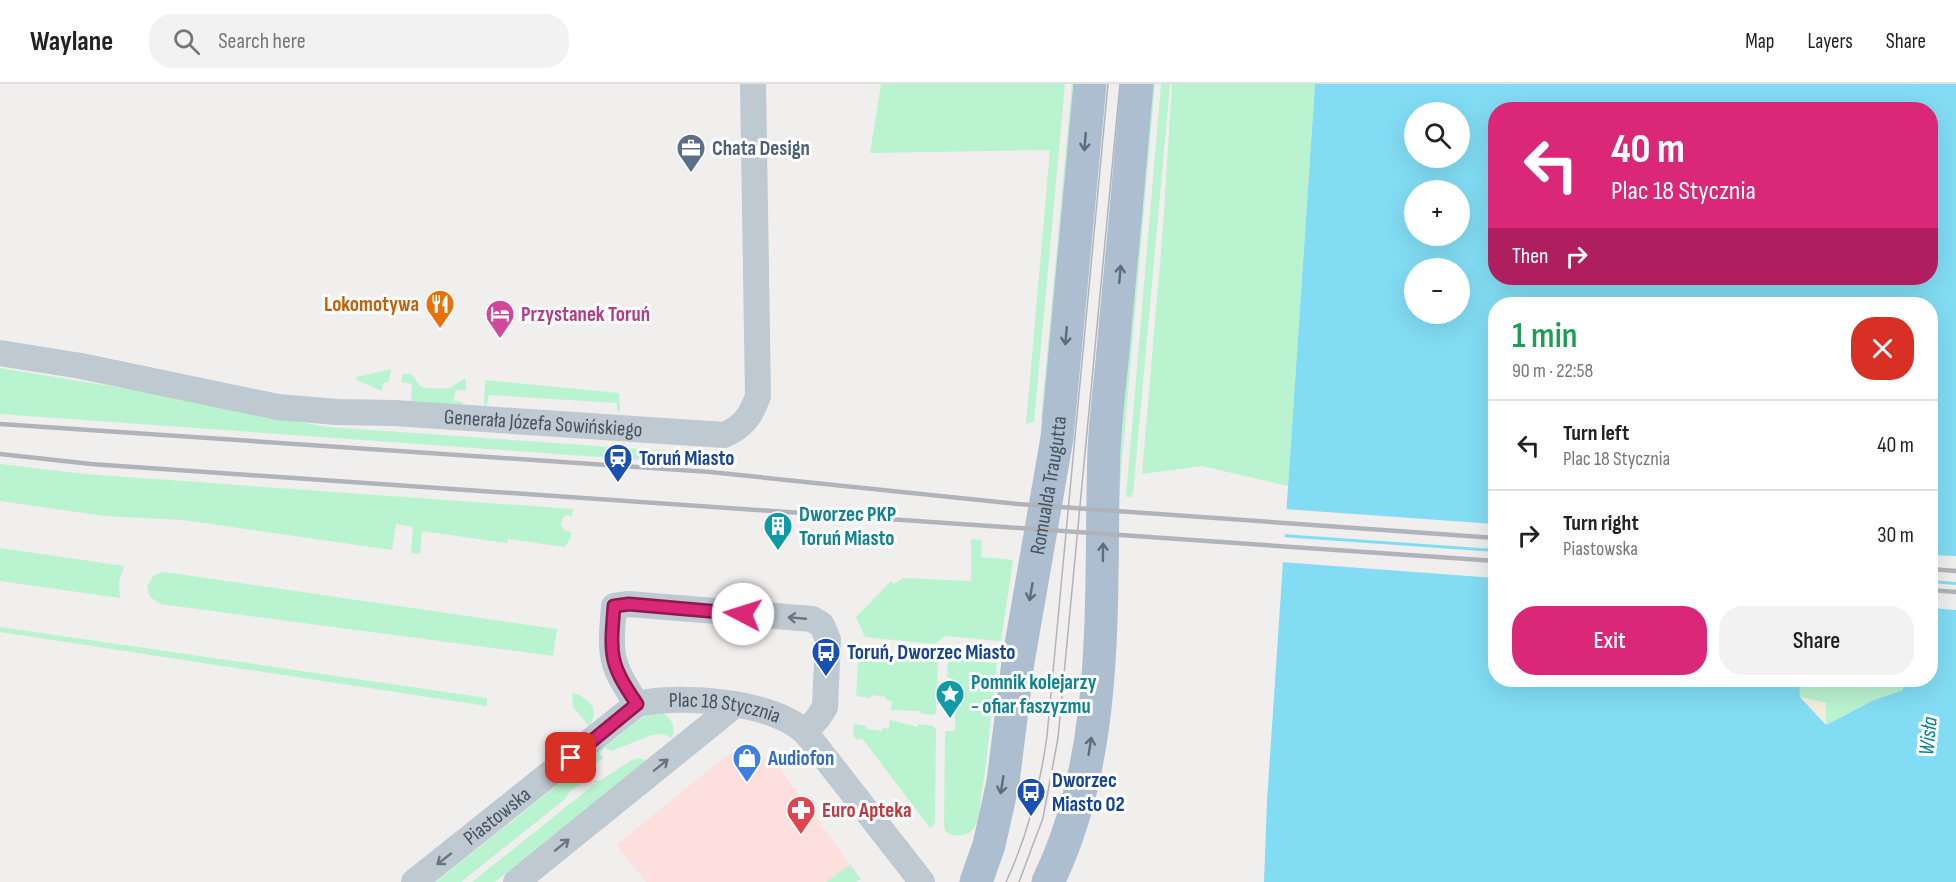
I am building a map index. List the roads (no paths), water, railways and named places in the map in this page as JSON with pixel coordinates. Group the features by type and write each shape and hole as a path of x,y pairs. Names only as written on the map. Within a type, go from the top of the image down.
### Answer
{"main road":[{"name":"Romualda Traugutta","path":"976,882 989,844 1003,782 1018,662 1057,438 1090,84"},
{"path":"1048,882 1064,845 1084,776 1096,701 1102,592 1104,447 1137,84"}],"street":[{"name":"Generała Józefa Sowińskiego","path":"0,353 81,366 278,406 337,412 394,413 724,435 738,429 745,421 758,396 753,84"},
{"name":"Plac 18 Stycznia","path":"805,732 825,707 828,640 822,625 812,619 629,604 614,606 611,646 614,667 637,704 655,700 681,699 735,705 765,711 794,723 805,732 922,882"},
{"name":"Piastowska","path":"414,882 637,704"},
{"path":"516,882 735,705"}],"water":[{"name":"Wisła","path":"1315,84 1956,84 1956,882 1264,882 1267,801"}],"tram line":[{"path":"1006,882 1021,847 1032,810 1047,736 1108,84"},
{"path":"1019,882 1043,818 1058,738 1120,84"}],"railway":[{"path":"0,424 710,472 1018,504 1488,537"},
{"path":"0,454 91,464 1488,560"},
{"path":"1938,570 1956,571"},
{"path":"1938,591 1956,592"}],"place":[{"name":"Chata Design","path":"691,174"},
{"name":"Lokomotywa","path":"440,330"},
{"name":"Przystanek Toruń","path":"500,340"},
{"name":"Toruń Miasto","path":"618,484"},
{"name":"Dworzec PKP Toruń Miasto","path":"778,552"},
{"name":"Toruń, Dworzec Miasto","path":"826,678"},
{"name":"Pomnik kolejarzy - ofiar faszyzmu","path":"950,720"},
{"name":"Audiofon","path":"747,784"},
{"name":"Dworzec Miasto 02","path":"1031,818"},
{"name":"Euro Apteka","path":"801,836"}]}
